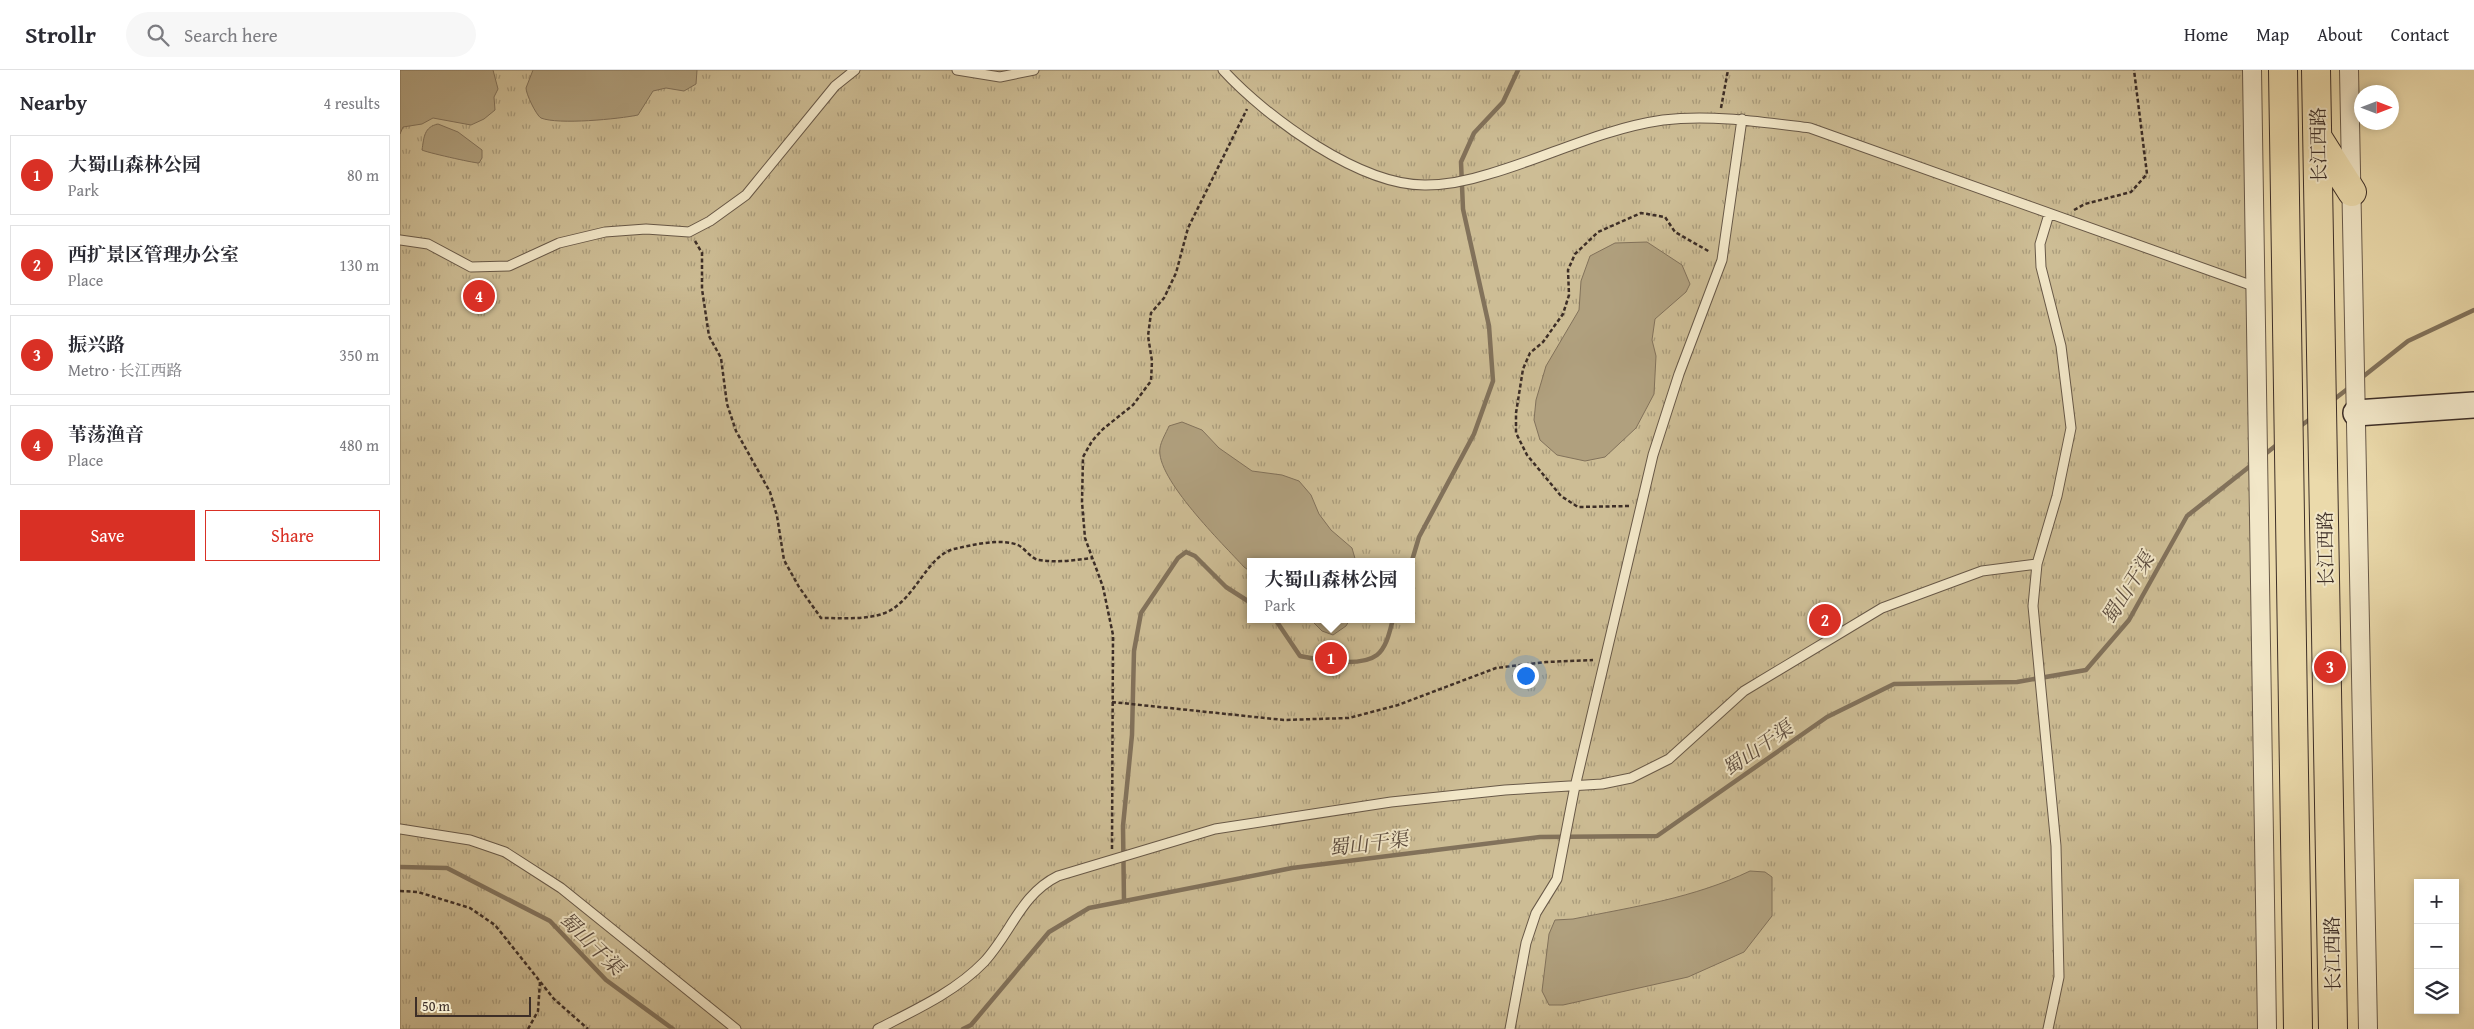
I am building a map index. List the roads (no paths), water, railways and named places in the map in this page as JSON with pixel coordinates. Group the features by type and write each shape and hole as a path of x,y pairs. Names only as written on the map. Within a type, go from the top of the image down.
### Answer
{"highway":[{"name":"长江西路","path":"2283,70 2298,1029"},
{"name":"长江西路","path":"2316,70 2334,1029"},
{"path":"2318,137 2352,192"}],"main road":[{"path":"2356,413 2474,405"}],"street":[{"path":"2252,70 2267,1029"},
{"path":"2349,70 2368,1029"}],"lane":[{"path":"400,240 428,244 471,267 509,266 559,243 605,232 646,229 689,232 710,221 746,195 836,86 855,70"},
{"path":"957,70 1000,77 1034,70"},
{"path":"1223,70 1252,99 1297,135 1370,173 1399,182 1426,186 1488,175 1599,134 1664,120 1742,119 1810,128 2256,287"},
{"path":"1510,1029 1526,943 1536,913 1557,879 1575,788 1653,455 1678,374 1722,260 1742,119"},
{"path":"2048,1029 2059,977 2056,856 2033,606 2037,564 2057,496 2071,428 2062,346 2041,267 2040,244 2049,214"},
{"path":"878,1029 946,994 982,964 993,952 1032,894 1045,882 1058,876 1215,828 1391,802 1575,788 1631,778 1651,770 1669,759 1744,691 1882,608 1982,571 2037,564"},
{"path":"400,829 470,840 505,852 561,888 736,1029"}],"waterway":[{"path":"1413,558 1419,537 1474,434 1493,381 1489,326 1463,209 1461,162 1474,133 1503,102 1518,70"},
{"name":"蜀山干渠","path":"2360,379 2408,341 2474,310"},
{"name":"蜀山干渠","path":"2332,401 2350,387"},
{"name":"蜀山干渠","path":"2299,427 2313,417"},
{"name":"蜀山干渠","path":"2264,455 2279,443"},
{"name":"蜀山干渠","path":"963,1029 971,1025 1049,932 1089,908 1292,868 1540,837 1657,836 1827,717 1894,684 2017,682 2086,670 2129,620 2187,516 2254,463"},
{"path":"1124,901 1123,826 1132,735 1134,651 1141,613 1178,558 1186,552 1195,556 1226,587 1247,600"},
{"path":"1278,623 1300,656 1340,662 1361,661 1377,655 1388,638 1392,623"},
{"name":"蜀山干渠","path":"400,867 447,868 550,921 606,980 673,1029"}],"place":[{"name":"苇荡渔音","path":"479,296"},
{"name":"西扩景区管理办公室","path":"1825,620"},
{"name":"大蜀山森林公园","path":"1331,658"},
{"name":"振兴路","path":"2330,667"}]}
